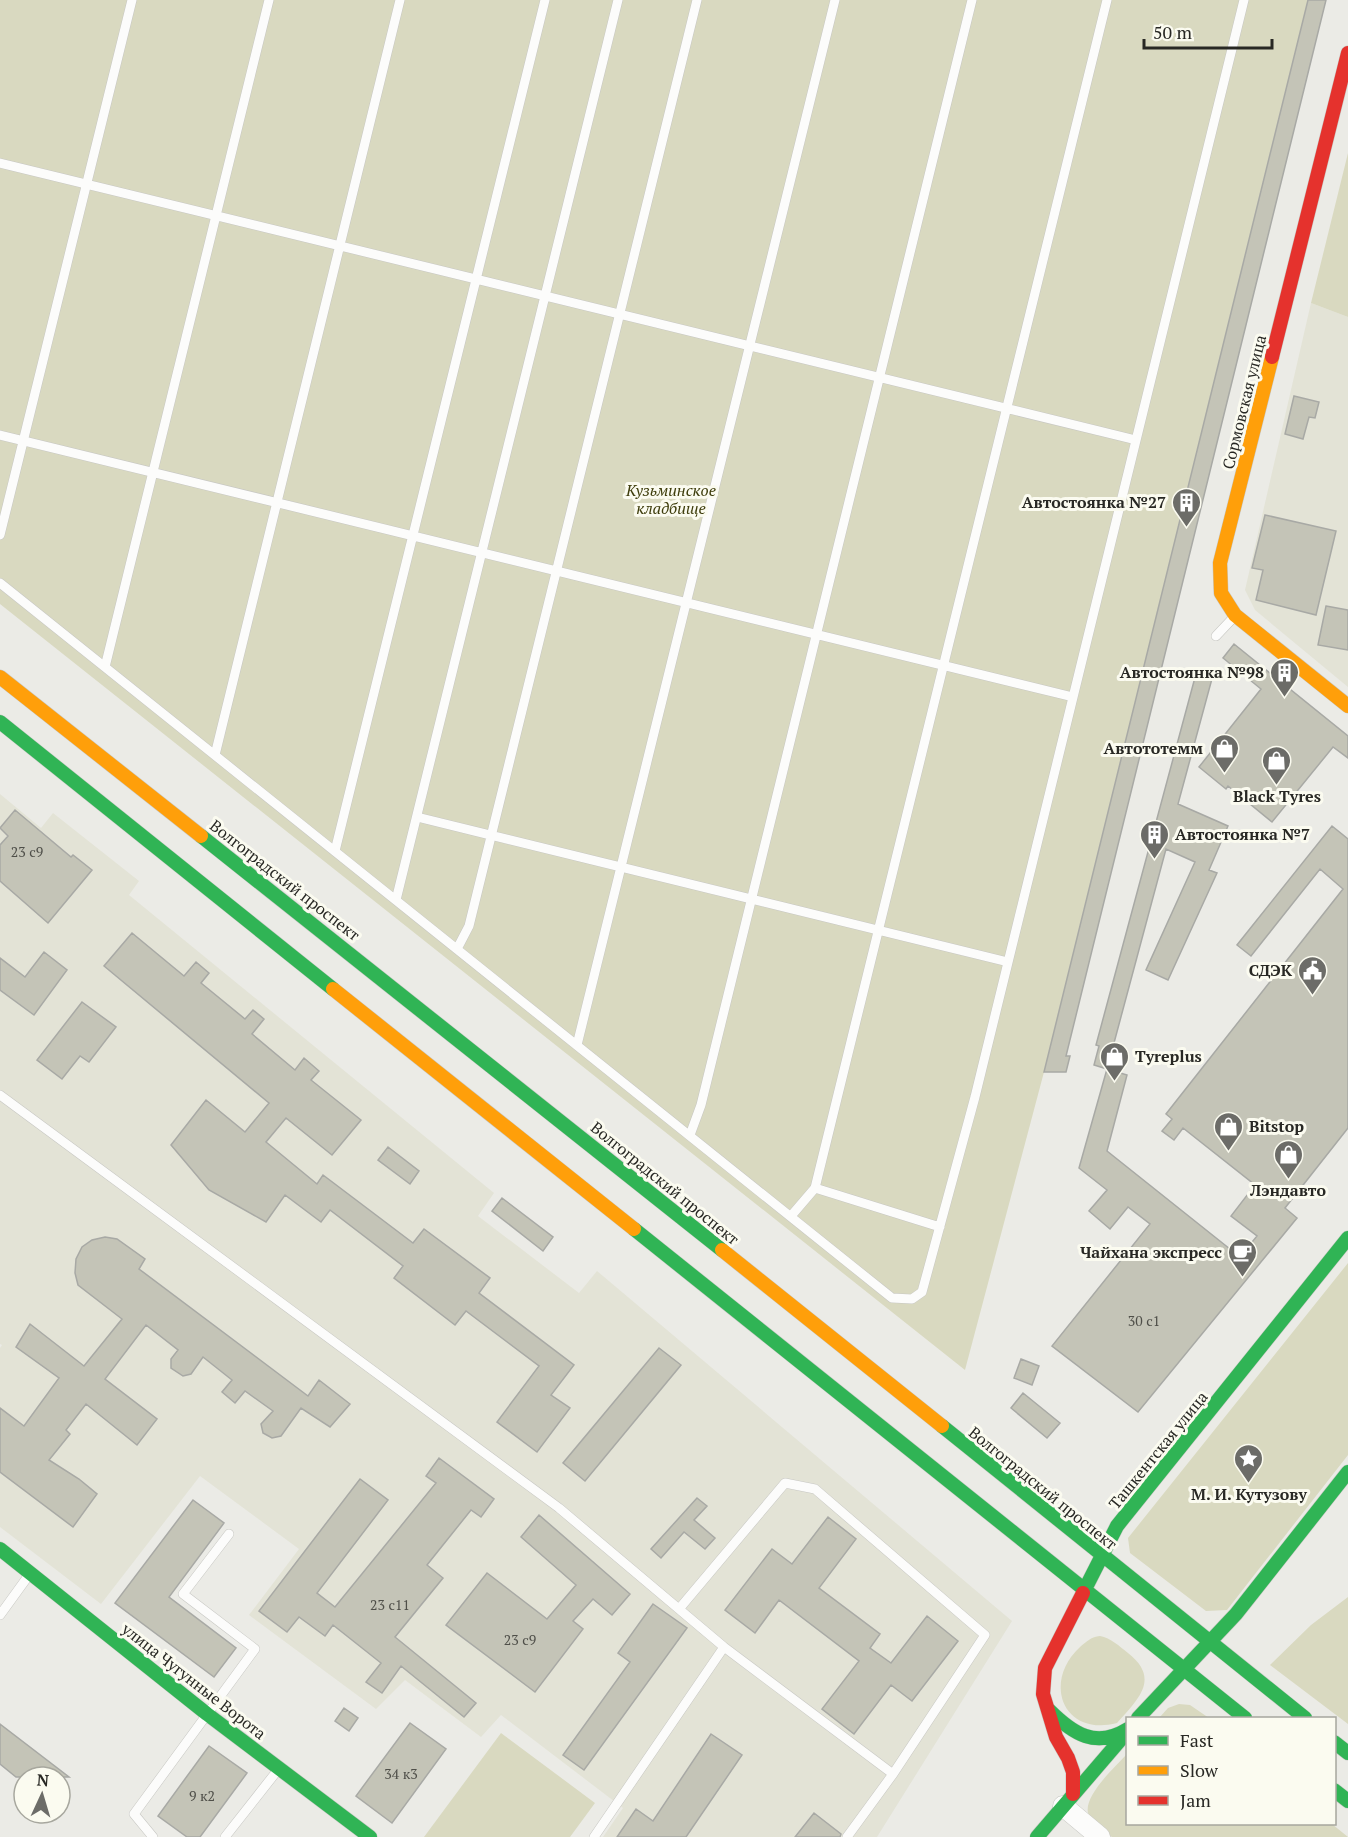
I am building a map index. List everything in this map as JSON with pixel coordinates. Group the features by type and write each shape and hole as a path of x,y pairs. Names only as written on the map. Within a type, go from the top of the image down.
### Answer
{"main road":[{"name":"Сормовская улица","path":"1348,53 1220,563 1221,592 1235,615 1348,706"},
{"name":"Волгоградский проспект","path":"0,677 515,1084 1303,1717"},
{"path":"0,723 1243,1717"},
{"name":"Ташкентская улица","path":"1068,1800 1073,1772 1056,1737 1046,1707 1042,1682 1045,1668 1118,1526 1348,1238"},
{"path":"1140,1717 1236,1614 1348,1472"},
{"name":"улица Чугунные Ворота","path":"0,1549 207,1714 370,1837"},
{"path":"1046,1707 1066,1728 1085,1737 1106,1738 1126,1731"},
{"path":"1037,1837 1126,1732"},
{"path":"1336,1743 1348,1753"},
{"path":"1336,1791 1348,1801"}],"street":[{"path":"1068,1800 1100,1837"}],"lane":[{"path":"0,535 132,0"},
{"path":"105,667 269,0"},
{"path":"215,755 400,0"},
{"path":"335,851 545,0"},
{"path":"396,900 618,0"},
{"path":"456,948 469,926 697,0"},
{"path":"577,1045 835,0"},
{"path":"690,1136 700,1105 972,0"},
{"path":"790,1216 816,1188 1107,0"},
{"path":"0,583 892,1298 912,1299 922,1292 1008,962 1244,0"},
{"path":"0,163 1136,440"},
{"path":"0,435 1073,697"},
{"path":"1216,636 1235,615"},
{"path":"417,817 1008,962"},
{"path":"0,1095 559,1508 724,1647 893,1774"},
{"path":"816,1188 940,1227"},
{"path":"679,1609 785,1483 815,1489 985,1635 893,1774 847,1837"},
{"path":"153,1837 134,1814 255,1650 183,1594 229,1534"},
{"path":"0,1615 31,1573"},
{"path":"594,1837 724,1647"},
{"path":"225,1837 279,1768"}],"shaded area":[{"path":"1311,303 1348,317 1348,687 1255,610 1245,590"},
{"path":"0,794 41,828 53,813 139,881 129,895 494,1193 478,1216 579,1293 597,1271 1012,1621 877,1837 603,1837 623,1808 501,1715 481,1737 405,1680 376,1709 249,1615 299,1549 200,1476 101,1604 0,1527 0,1348 2,1345 0,1344"}],"green space":[{"name":"Кузьминское кладбище","path":"0,0 1308,0 1044,1072 965,1370 0,604"},
{"path":"1348,153 1348,317 1311,303"},
{"path":"1348,1263 1348,1455 1227,1610 1206,1611 1130,1553 1128,1538"},
{"path":"1348,1597 1348,1724 1270,1665 1311,1625"},
{"path":"1100,1636 1115,1643 1138,1662 1145,1680 1138,1697 1117,1723 1098,1725 1083,1722 1072,1714 1064,1703 1061,1690 1062,1676 1068,1661 1085,1643"},
{"path":"1179,1704 1190,1705 1208,1717 1160,1717 1168,1708"},
{"path":"501,1733 595,1803 570,1837 424,1837"},
{"path":"1126,1755 1126,1825 1333,1825 1348,1837 1112,1837 1092,1820 1088,1813 1091,1798 1102,1781"}],"building":[{"name":"Автостоянка №27","path":"1308,0 1326,0 1066,1056 1070,1056 1066,1072 1044,1072"},
{"path":"1294,396 1319,402 1315,418 1309,417 1303,439 1285,434"},
{"path":"1265,515 1336,531 1316,615 1256,600 1263,570 1252,568"},
{"path":"1326,606 1348,610 1348,650 1318,645"},
{"path":"1234,644 1348,736 1348,758 1333,747 1272,822 1228,786 1226,789 1199,767 1261,689 1223,658"},
{"path":"1197,670 1213,675 1178,804 1228,826 1209,870 1217,873 1168,980 1146,970 1195,862 1166,849 1107,1069 1094,1065 1099,1046 1096,1045"},
{"path":"15,810 71,857 73,855 92,870 48,923 0,881 0,845 8,836 0,828"},
{"path":"1332,826 1348,839 1348,1128 1285,1208 1297,1218 1138,1412 1052,1346 1150,1224 1128,1207 1110,1229 1089,1211 1107,1190 1079,1168 1107,1069 1127,1075 1107,1151 1240,1257 1257,1236 1231,1216 1255,1185 1183,1128 1174,1140 1162,1131 1172,1119 1166,1114 1343,889 1320,869 1251,956 1237,945"},
{"path":"132,933 184,976 196,962 209,973 201,983 245,1019 253,1010 264,1019 252,1034 295,1070 304,1058 319,1071 311,1080 361,1120 332,1155 286,1118 266,1142 317,1184 323,1175 413,1243 424,1229 490,1278 479,1293 574,1365 551,1395 570,1408 537,1452 497,1422 539,1366 466,1311 455,1325 394,1278 403,1266 330,1210 321,1222 285,1195 266,1222 209,1190 171,1145 206,1100 245,1132 269,1103 104,966"},
{"path":"44,952 67,970 34,1015 0,990 0,958 25,977"},
{"path":"82,1002 116,1027 89,1062 80,1056 62,1079 37,1060"},
{"path":"388,1147 419,1171 410,1184 378,1160"},
{"path":"502,1198 553,1237 543,1251 492,1211"},
{"path":"105,1237 117,1239 145,1259 139,1269 308,1396 319,1380 350,1404 330,1427 301,1408 281,1436 272,1438 263,1433 261,1424 273,1411 245,1391 235,1403 222,1392 232,1380 203,1357 191,1374 183,1376 171,1368 171,1359 178,1350 146,1325 105,1379 157,1419 137,1445 86,1404 66,1430 70,1434 49,1460 79,1479 97,1494 73,1527 0,1472 0,1408 24,1426 59,1378 16,1347 30,1324 84,1366 122,1319 78,1285 75,1273 76,1259 82,1247 92,1240"},
{"path":"659,1348 681,1365 585,1481 563,1463"},
{"path":"1021,1359 1039,1366 1032,1385 1014,1378"},
{"path":"1023,1393 1060,1423 1047,1438 1011,1408"},
{"path":"439,1458 494,1499 481,1517 471,1510 427,1565 443,1578 395,1637 476,1703 464,1717 401,1666 382,1693 366,1682 381,1663 333,1625 325,1636 299,1617 287,1632 259,1611 360,1479 388,1500 317,1593 335,1607 436,1483 426,1476"},
{"path":"697,1498 707,1506 694,1520 715,1538 705,1549 684,1532 661,1558 651,1549"},
{"path":"193,1500 224,1523 169,1597 236,1648 214,1677 115,1603"},
{"path":"539,1515 630,1594 612,1615 593,1599 573,1621 583,1629 535,1692 446,1625 487,1573 547,1619 576,1585 521,1537"},
{"path":"828,1517 856,1539 819,1588 880,1634 870,1648 891,1663 927,1616 958,1641 912,1701 891,1685 854,1734 822,1709 859,1661 779,1600 755,1633 725,1610 772,1549 792,1564"},
{"path":"653,1604 687,1628 584,1770 563,1755 630,1662 618,1653"},
{"path":"344,1708 358,1718 349,1731 335,1721"},
{"path":"410,1723 446,1749 392,1823 356,1796"},
{"path":"0,1724 53,1765 12,1765 12,1774 0,1764"},
{"path":"711,1734 742,1755 686,1837 617,1837 636,1809 653,1821"},
{"path":"209,1746 247,1773 200,1837 187,1837 158,1816"},
{"path":"814,1813 841,1834 840,1837 795,1837"}],"traffic: fast":[{"path":"0,722 333,989"},
{"path":"201,836 722,1250"},
{"path":"634,1229 1244,1717"},
{"path":"1083,1593 1117,1526 1348,1238"},
{"path":"942,1426 1304,1717"},
{"path":"1139,1717 1236,1614 1348,1472"},
{"path":"0,1549 207,1714 370,1837"},
{"path":"1049,1710 1067,1726 1086,1736 1106,1738 1126,1730"},
{"path":"1037,1837 1126,1733"},
{"path":"1336,1744 1348,1753"},
{"path":"1336,1792 1348,1801"}],"traffic: slow":[{"path":"1272,357 1220,563 1221,593 1235,615 1348,706"},
{"path":"0,677 201,836"},
{"path":"333,989 634,1229"},
{"path":"722,1250 942,1426"}],"traffic: jam":[{"path":"1272,357 1348,53"},
{"path":"1073,1794 1073,1772 1056,1737 1043,1694 1045,1668 1083,1593"}],"place":[{"name":"Автостоянка №27","path":"1187,528"},
{"name":"Автостоянка №98","path":"1285,698"},
{"name":"Автототемм","path":"1224,774"},
{"name":"Black Tyres","path":"1277,786"},
{"name":"Автостоянка №7","path":"1154,860"},
{"name":"СДЭК","path":"1313,996"},
{"name":"Tyreplus","path":"1114,1082"},
{"name":"Bitstop","path":"1228,1152"},
{"name":"Лэндавто","path":"1288,1180"},
{"name":"Чайхана экспресс","path":"1243,1278"},
{"name":"М. И. Кутузову","path":"1249,1484"}]}
